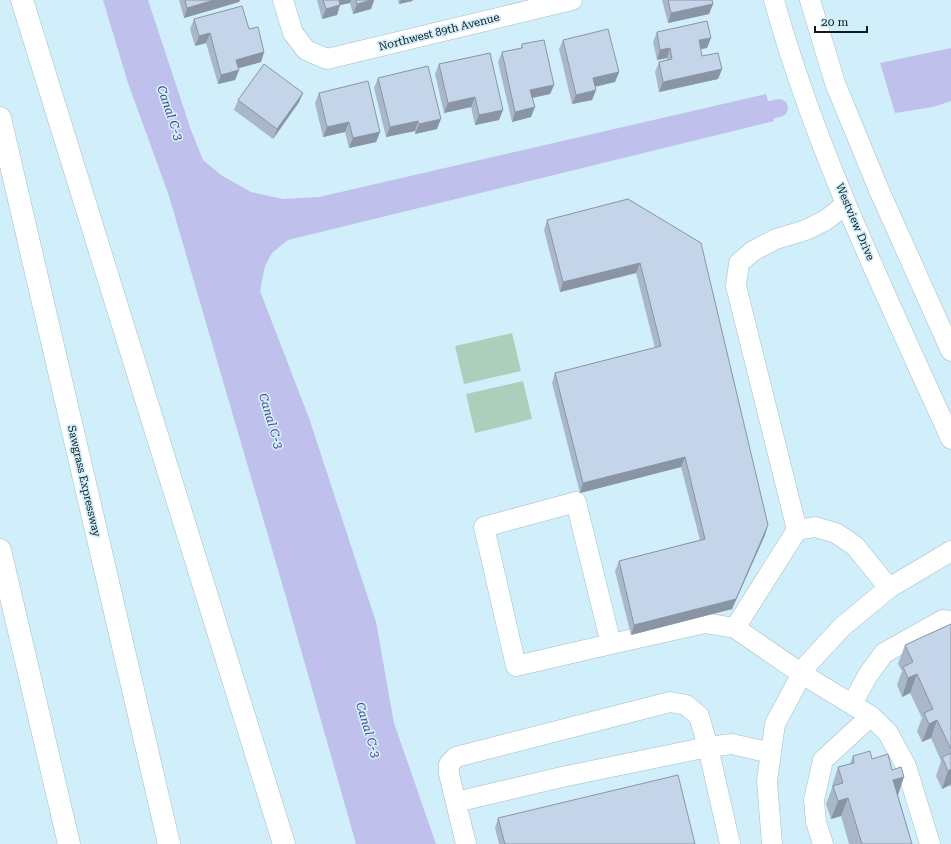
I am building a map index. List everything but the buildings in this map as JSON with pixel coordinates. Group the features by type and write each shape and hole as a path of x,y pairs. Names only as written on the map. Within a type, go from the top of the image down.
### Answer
{"highway":[{"path":"22,0 284,844"},
{"name":"Sawgrass Expressway","path":"0,118 169,844"},
{"path":"0,550 69,844"}],"street":[{"name":"Northwest 89th Avenue","path":"283,0 293,33 306,50 327,59 572,0"},
{"name":"Westview Drive","path":"774,0 793,65 811,118 846,204 951,439"},
{"path":"810,0 835,83 879,190 951,351"},
{"path":"735,628 797,530 736,286 739,263 753,250 776,239 806,230 826,220 846,204"},
{"path":"611,644 576,502 484,526 516,666 705,623 735,628 802,674 871,716 888,732 906,766 930,844"},
{"path":"797,530 815,527 836,533 855,546 890,588"},
{"path":"772,844 767,781 775,724 806,666 842,627 890,588 951,550"},
{"path":"852,704 868,675 884,653 943,620 951,621"},
{"path":"466,844 449,774 449,764 456,757 670,702 686,705 698,716 708,747 730,844"},
{"path":"823,844 816,822 814,800 823,760 871,716"},
{"path":"456,802 562,777 708,747 732,744 771,753"}],"green space":[{"path":"512,333 521,371 464,384 455,346"},
{"path":"523,381 532,419 475,433 466,394"}],"water":[{"name":"Canal C-3","path":"103,0 148,0 191,130 203,160 221,175 251,192 283,199 319,197 766,94 774,121 288,240 272,253 265,266 260,291 309,418 376,622 394,723 436,844 356,844 288,604 169,196 128,83"},
{"path":"951,48 951,101 933,107 895,113 880,63"}],"waterway":[{"path":"748,115 779,108"}]}
